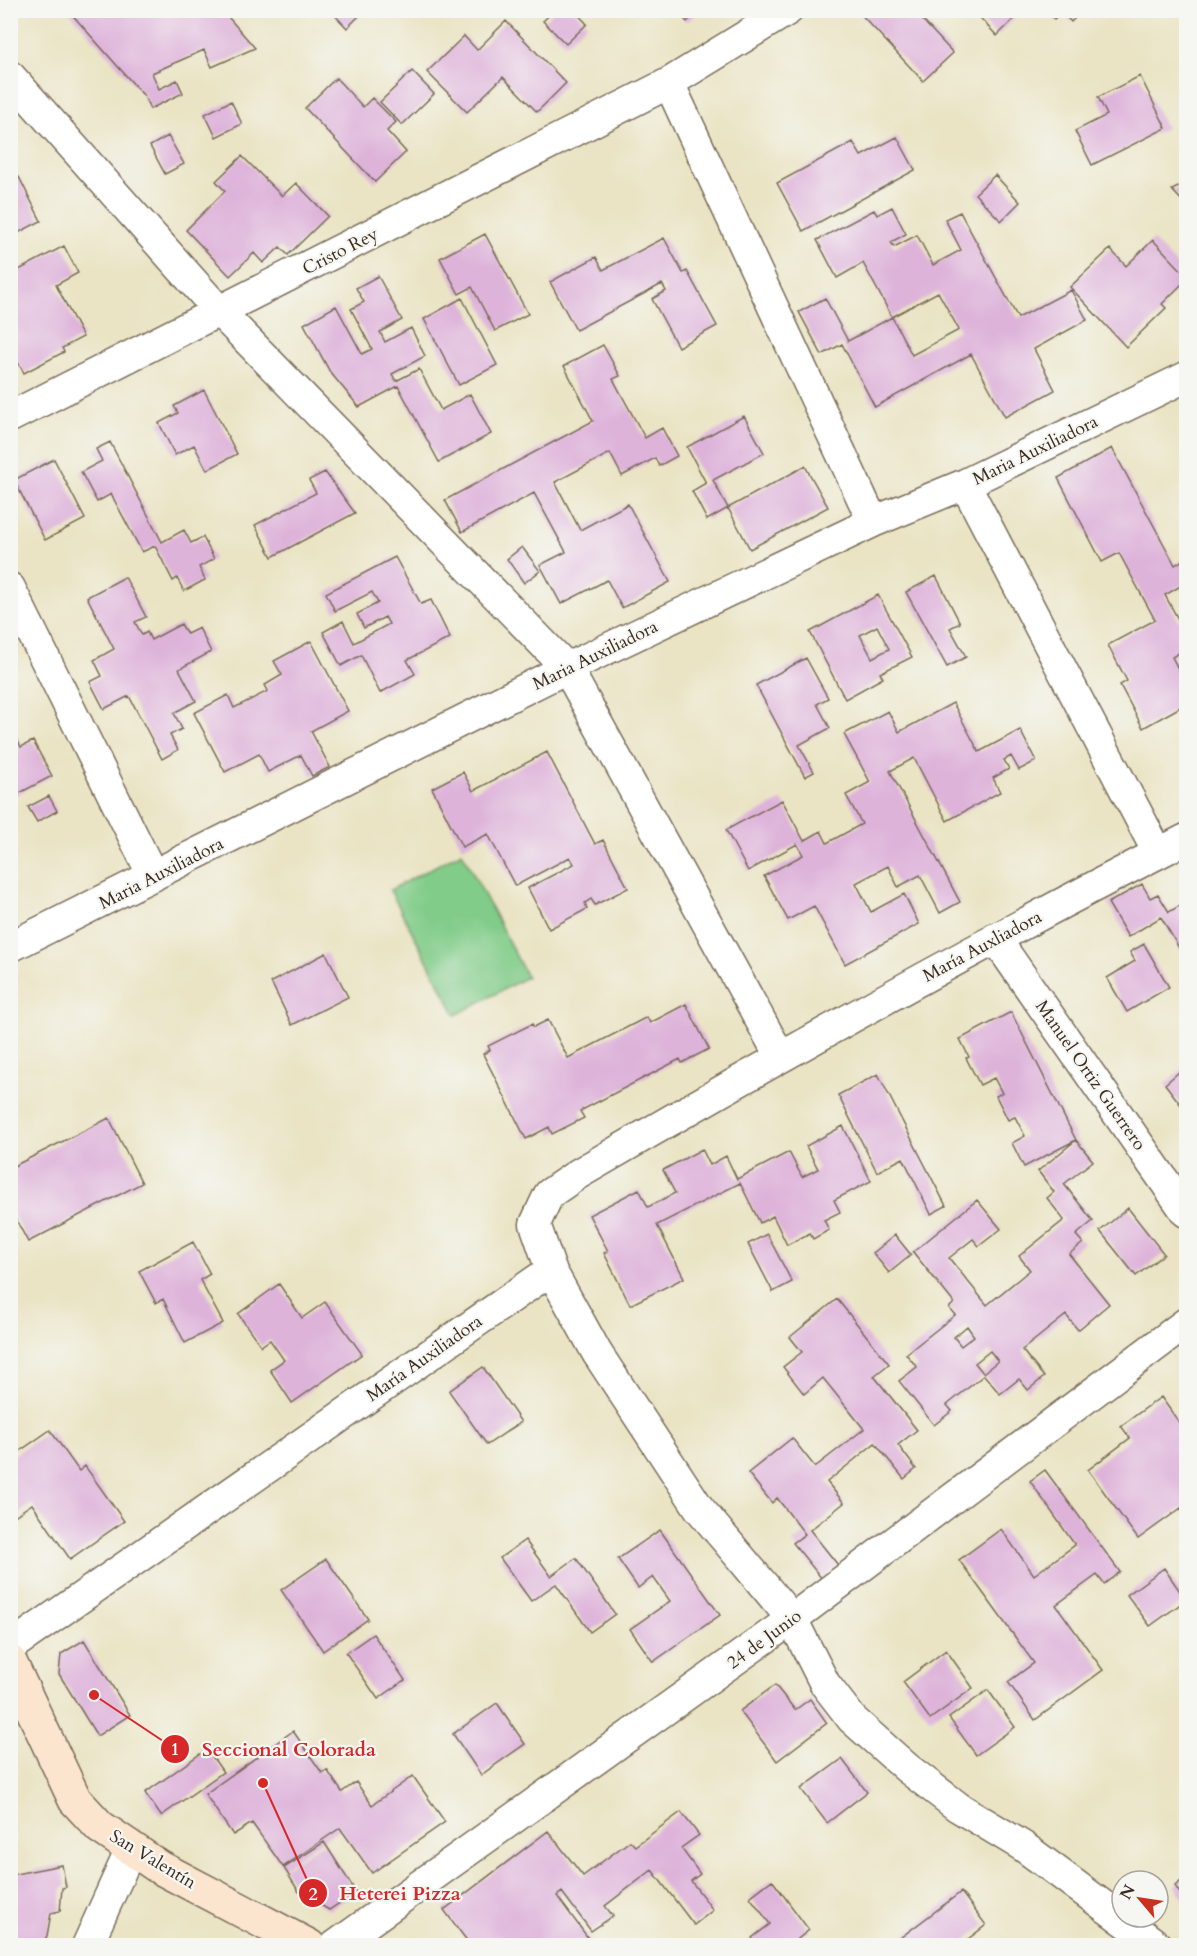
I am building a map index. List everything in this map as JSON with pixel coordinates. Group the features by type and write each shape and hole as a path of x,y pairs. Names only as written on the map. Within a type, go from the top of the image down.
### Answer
{"main road":[{"name":"San Valentín","path":"10,1662 75,1800 100,1827 159,1867 309,1946"}],"street":[{"name":"Cristo Rey","path":"10,417 669,83 788,10"},
{"path":"10,76 220,312 567,668 780,1056 578,1174 549,1194 535,1224 551,1270 597,1353 699,1508 792,1619 825,1683 852,1719 958,1807 1024,1848 1158,1946"},
{"path":"669,83 873,522"},
{"name":"Maria Auxiliadora","path":"10,947 567,668 873,522 965,484 1186,377"},
{"path":"965,484 1158,854"},
{"path":"10,588 153,876"},
{"name":"María Auxliadora","path":"780,1056 995,938 1186,839"},
{"name":"Manuel Ortiz Guerrero","path":"995,938 1186,1212"},
{"name":"María Auxiliadora","path":"10,1647 551,1270"},
{"name":"24 de Junio","path":"336,1946 792,1619 1186,1323"},
{"path":"87,1946 131,1849"}],"green space":[{"path":"462,852 527,977 456,1015 390,890"}],"building":[{"path":"68,10 222,10 255,48 212,67 204,50 152,73 159,89 177,80 183,93 150,109 144,96"},
{"path":"330,10 365,10 347,28"},
{"path":"555,10 574,10 587,24 566,44 543,21"},
{"path":"676,10 699,10 687,22"},
{"path":"857,10 913,10 953,53 923,81"},
{"path":"973,10 1016,10 1019,14 997,36"},
{"path":"1046,10 1083,10 1071,22 1062,12 1054,19"},
{"path":"506,21 566,83 537,112 503,77 467,112 427,72 464,36 477,50"},
{"path":"412,71 434,94 402,125 380,102"},
{"path":"1140,76 1166,128 1092,165 1075,131 1107,115 1098,97"},
{"path":"336,78 363,107 372,98 396,122 387,131 406,152 375,182 305,108"},
{"path":"231,101 242,124 216,137 205,114"},
{"path":"168,136 184,164 165,174 150,146"},
{"path":"897,137 915,170 803,231 777,183 853,142 861,156"},
{"path":"242,156 282,196 296,183 328,216 288,255 280,247 263,263 254,253 230,276 186,230 225,191 216,181"},
{"path":"995,175 1020,202 1001,221 975,194"},
{"path":"19,177 41,221 10,237 10,182"},
{"path":"1186,183 1186,205 1172,190"},
{"path":"892,207 906,234 891,242 894,247 917,235 933,265 961,250 945,219 960,212 1018,318 1071,290 1087,320 1034,349 1055,390 1005,417 971,354 875,407 842,344 822,355 799,312 825,298 848,341 892,317 863,263 837,278 817,240 874,210 877,215","holes":["938,292 959,330 912,355 892,317"]},
{"path":"485,234 528,314 495,331 472,287 459,294 440,258"},
{"path":"664,238 683,273 687,271 717,326 678,347 652,299 666,291 662,284 576,330 550,282 596,257 603,270"},
{"path":"1153,240 1186,275 1186,280 1162,304 1166,308 1126,347 1070,287 1110,249 1126,266"},
{"path":"64,246 78,273 56,285 83,337 62,348 64,352 24,373 15,357 10,360 10,282 16,279 13,273"},
{"path":"378,276 402,320 380,332 385,342 411,328 425,356 392,374 396,381 419,369 441,410 470,394 491,434 439,462 398,386 359,407 330,372 304,324 336,306 362,354 372,349 351,309 364,302 356,288"},
{"path":"462,298 497,365 459,385 424,319"},
{"path":"603,345 620,376 613,379 645,438 662,428 677,456 659,466 655,458 622,476 610,453 555,482 580,530 628,504 670,582 622,608 607,580 561,604 540,565 566,552 534,493 462,532 445,500 593,421 564,366"},
{"path":"204,390 237,454 207,470 194,445 175,455 159,423 178,413 174,406"},
{"path":"744,416 764,453 713,480 728,508 707,520 692,491 706,483 687,447"},
{"path":"110,442 162,542 184,530 191,543 203,537 214,559 199,567 205,580 184,591 177,578 173,581 155,546 142,552 111,494 97,502 81,472 102,461 96,449"},
{"path":"1112,448 1175,565 1186,558 1186,583 1165,595 1179,621 1186,617 1186,649 1172,657 1186,684 1186,704 1143,728 1120,685 1127,681 1108,645 1155,620 1119,553 1102,562 1058,478"},
{"path":"54,459 85,519 45,540 14,480"},
{"path":"805,466 828,507 750,549 728,508"},
{"path":"325,472 355,513 272,557 255,525 316,493 309,480"},
{"path":"522,547 540,571 524,583 507,559"},
{"path":"395,557 421,604 431,600 450,638 407,660 415,674 380,693 361,655 341,666 323,632 343,621 354,643 389,624 385,617 364,628 357,614 378,603 372,592 335,611 326,593"},
{"path":"936,576 960,623 950,628 966,657 947,667 906,592"},
{"path":"125,577 146,617 135,622 142,635 147,632 151,640 181,624 187,634 199,628 211,652 179,669 196,701 174,713 182,729 170,735 178,750 162,759 129,696 104,709 90,682 102,676 94,660 114,649 87,597"},
{"path":"878,595 912,657 880,673 883,678 845,699 810,632","holes":["877,626 889,649 872,658 860,635"]},
{"path":"311,641 348,711 311,731 330,767 312,776 301,755 268,772 259,754 225,772 194,713 228,695 234,708 268,691 265,685 282,675 274,661"},
{"path":"806,658 828,698 817,704 830,728 799,745 814,772 805,777 756,685"},
{"path":"953,703 979,752 1020,730 1036,761 1019,770 1011,756 1004,760 1009,769 993,778 1000,792 947,821 914,758 890,771 960,902 940,913 920,875 898,887 888,866 856,883 871,912 904,894 919,924 845,964 814,906 788,920 764,876 803,855 797,844 748,871 726,830 782,800 804,841 821,831 827,843 862,824 846,795 870,782 844,734 888,711 899,732"},
{"path":"10,727 21,747 33,741 52,776 14,796 10,789"},
{"path":"547,752 595,844 603,840 628,888 595,905 591,899 585,903 587,909 549,929 528,888 574,864 570,857 515,886 488,834 462,847 432,788 463,772 473,791"},
{"path":"49,796 57,811 37,822 28,807"},
{"path":"1142,884 1150,898 1158,894 1169,912 1186,902 1186,960 1161,917 1128,937 1108,903"},
{"path":"1144,944 1169,987 1127,1012 1107,978 1135,961 1130,952"},
{"path":"326,953 348,997 292,1025 271,982"},
{"path":"686,1004 709,1049 682,1063 680,1059 580,1111 584,1118 552,1134 549,1127 526,1139 483,1054 490,1050 488,1046 532,1024 534,1027 548,1020 568,1058 647,1017 650,1023"},
{"path":"1011,1012 1076,1140 1024,1167 1012,1143 1025,1136 1015,1117 1008,1120 996,1096 1002,1093 994,1078 980,1085 966,1058 969,1057 960,1039"},
{"path":"1186,1066 1186,1101 1181,1105 1165,1084"},
{"path":"878,1074 946,1206 931,1214 903,1158 877,1172 838,1095"},
{"path":"109,1118 142,1183 28,1242 10,1208 10,1168"},
{"path":"843,1126 871,1181 834,1200 840,1212 824,1220 829,1230 813,1239 810,1233 787,1245 773,1216 760,1223 740,1183 657,1225 684,1278 630,1305 604,1253 608,1251 589,1215 639,1189 648,1207 675,1193 663,1170 702,1149 710,1165 726,1156 737,1179 789,1152 802,1177 818,1169 806,1146"},
{"path":"1076,1140 1093,1161 1064,1184 1093,1221 1076,1235 1083,1243 1069,1254 1109,1304 1078,1330 1066,1315 1022,1350 1044,1377 1028,1390 1019,1379 1000,1394 984,1375 947,1405 952,1411 934,1425 899,1381 917,1367 906,1354 955,1315 949,1308 954,1303 913,1252 977,1200 1001,1229 979,1246 973,1239 949,1258 987,1305 1030,1270 1019,1256 1064,1220 1047,1198 1054,1192 1038,1171","holes":["967,1326 974,1336 961,1346 954,1337","990,1351 998,1361 983,1373 975,1363"]},
{"path":"1128,1208 1164,1254 1136,1276 1100,1231"},
{"path":"767,1234 792,1282 773,1292 748,1244"},
{"path":"895,1235 911,1255 889,1273 873,1253"},
{"path":"193,1242 210,1274 200,1280 223,1323 185,1343 163,1299 156,1303 139,1271"},
{"path":"279,1284 302,1318 325,1302 362,1354 292,1403 270,1370 284,1360 270,1340 261,1346 238,1314"},
{"path":"837,1299 889,1364 874,1376 917,1430 898,1445 916,1469 904,1479 875,1443 827,1482 844,1503 810,1530 838,1565 822,1579 793,1543 805,1534 777,1498 772,1503 748,1473 792,1438 815,1467 864,1429 823,1378 804,1394 783,1367 802,1352 790,1337"},
{"path":"483,1367 521,1422 487,1445 449,1391"},
{"path":"1161,1397 1186,1432 1186,1516 1181,1508 1138,1539 1088,1470 1130,1438 1121,1426"},
{"path":"50,1430 79,1471 85,1466 124,1521 70,1559 32,1504 10,1519 10,1458"},
{"path":"1045,1470 1120,1572 1104,1584 1097,1575 1056,1605 1103,1670 1035,1720 1008,1682 1034,1663 959,1560 1001,1529 1034,1575 1075,1545 1030,1481"},
{"path":"660,1530 720,1615 653,1662 630,1629 670,1601 653,1577 638,1588 618,1559"},
{"path":"525,1540 551,1576 576,1558 615,1614 590,1632 556,1584 531,1601 500,1558"},
{"path":"326,1559 368,1619 323,1651 281,1590"},
{"path":"1164,1568 1186,1600 1150,1626 1127,1595"},
{"path":"373,1634 405,1680 378,1699 346,1653"},
{"path":"84,1640 130,1715 97,1736 59,1674 61,1654"},
{"path":"946,1650 973,1688 930,1719 903,1682"},
{"path":"775,1685 795,1710 810,1699 827,1723 777,1761 740,1711"},
{"path":"988,1690 1015,1727 976,1755 949,1718"},
{"path":"497,1703 525,1744 481,1775 453,1734"},
{"path":"293,1731 322,1773 327,1770 342,1792 356,1782 372,1805 413,1776 445,1822 372,1873 340,1828 283,1867 252,1823 233,1835 205,1794"},
{"path":"207,1749 223,1772 161,1816 145,1793"},
{"path":"842,1759 867,1792 827,1823 801,1789"},
{"path":"681,1812 699,1835 681,1848 700,1874 691,1881 713,1910 694,1925 652,1870 605,1906 613,1916 591,1931 562,1892 557,1896 594,1946 471,1946 444,1910 548,1831 583,1876 630,1841 635,1846"},
{"path":"324,1842 356,1892 329,1910 299,1892 284,1868"},
{"path":"62,1865 66,1887 62,1888 60,1911 51,1913 47,1936 41,1946 10,1946 10,1875"},
{"path":"1186,1877 1186,1902 1175,1886"},
{"path":"772,1880 809,1930 789,1946 757,1946 752,1938 770,1924 750,1897"},
{"path":"961,1892 986,1925 959,1946 905,1946 900,1938"}],"place":[{"name":"Seccional Colorada","path":"94,1695"},
{"name":"Heterei Pizza","path":"263,1783"}]}
